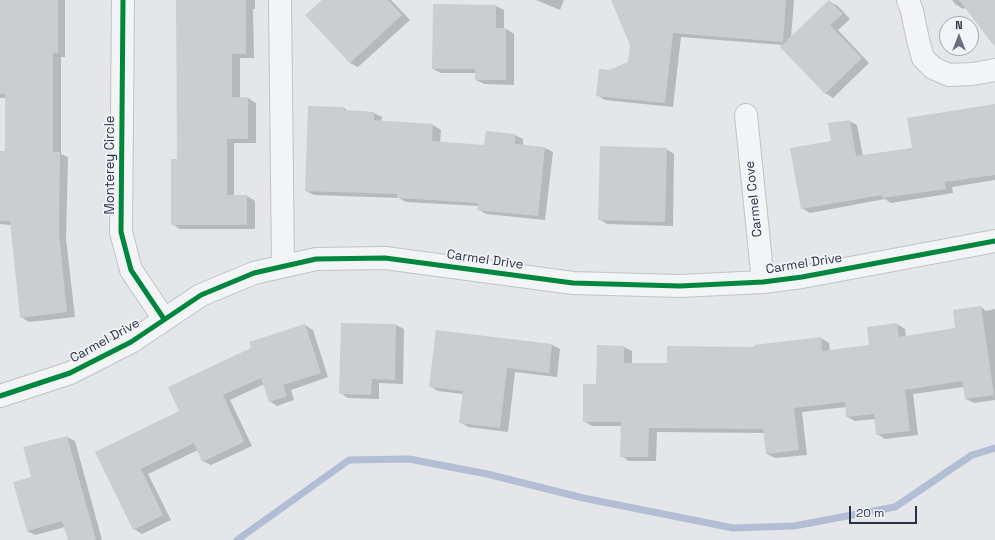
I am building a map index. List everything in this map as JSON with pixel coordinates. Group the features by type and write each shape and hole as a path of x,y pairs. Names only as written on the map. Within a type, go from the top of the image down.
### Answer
{"street":[{"name":"Monterey Circle","path":"123,0 121,232 131,270 164,319"},
{"path":"280,0 283,266"},
{"path":"908,0 924,58 933,68 949,75 972,74 995,70"},
{"name":"Carmel Cove","path":"746,115 763,282"},
{"name":"Carmel Drive","path":"0,396 70,373 131,342 201,295 254,272 316,259 385,258 573,283 680,286 763,282 802,277 995,241"}],"building":[{"path":"0,0 58,0 58,53 53,53 53,152 60,152 59,234 67,312 20,318 10,221 0,221 0,151 5,151 5,94 0,94"},
{"path":"176,0 246,0 246,54 232,54 232,97 248,97 248,139 227,139 227,195 247,195 247,225 171,225 171,159 177,159"},
{"path":"322,0 388,0 402,15 350,63 305,15"},
{"path":"611,0 786,0 783,42 673,33 665,103 596,96 599,69 609,70 628,62 630,45"},
{"path":"829,0 843,14 830,25 862,58 825,94 780,47"},
{"path":"959,0 995,0 995,47 979,26 979,16 971,16"},
{"path":"433,4 496,5 496,28 506,28 506,80 475,80 475,69 432,69"},
{"path":"995,104 995,175 945,182 946,189 882,198 882,195 801,209 790,148 831,141 828,123 850,120 856,156 912,148 907,118"},
{"path":"308,106 344,107 344,110 374,112 374,120 433,124 432,141 484,145 486,131 515,134 515,144 545,147 538,216 477,210 478,203 397,198 397,194 305,191"},
{"path":"600,146 667,148 665,222 598,220"},
{"path":"981,306 994,395 965,399 962,381 905,390 910,431 876,435 874,414 846,417 845,402 794,408 799,450 766,454 763,429 649,428 648,457 620,457 621,422 583,422 583,384 596,384 597,345 624,346 624,363 667,363 667,346 754,347 754,345 821,337 822,351 869,345 867,327 897,323 899,337 955,328 953,310"},
{"path":"341,323 396,324 395,380 372,379 371,395 339,394"},
{"path":"305,324 321,373 283,385 287,396 269,402 261,378 223,395 244,442 202,462 194,443 141,469 163,515 133,530 95,452 179,411 168,387 251,348 249,342"},
{"path":"436,330 552,344 549,373 507,368 500,428 459,423 463,391 429,387"},
{"path":"67,436 96,540 68,540 62,521 27,531 13,482 31,477 23,447"}],"waterway":[{"path":"237,540 349,460 409,459 487,474 583,498 733,528 794,526 895,507 972,455 995,448"}],"cycle path":[{"path":"123,0 121,232 131,270 164,319"},
{"path":"0,396 70,373 131,342 201,295 254,273 316,259 385,258 573,283 680,286 763,282 802,277 995,241"}]}
